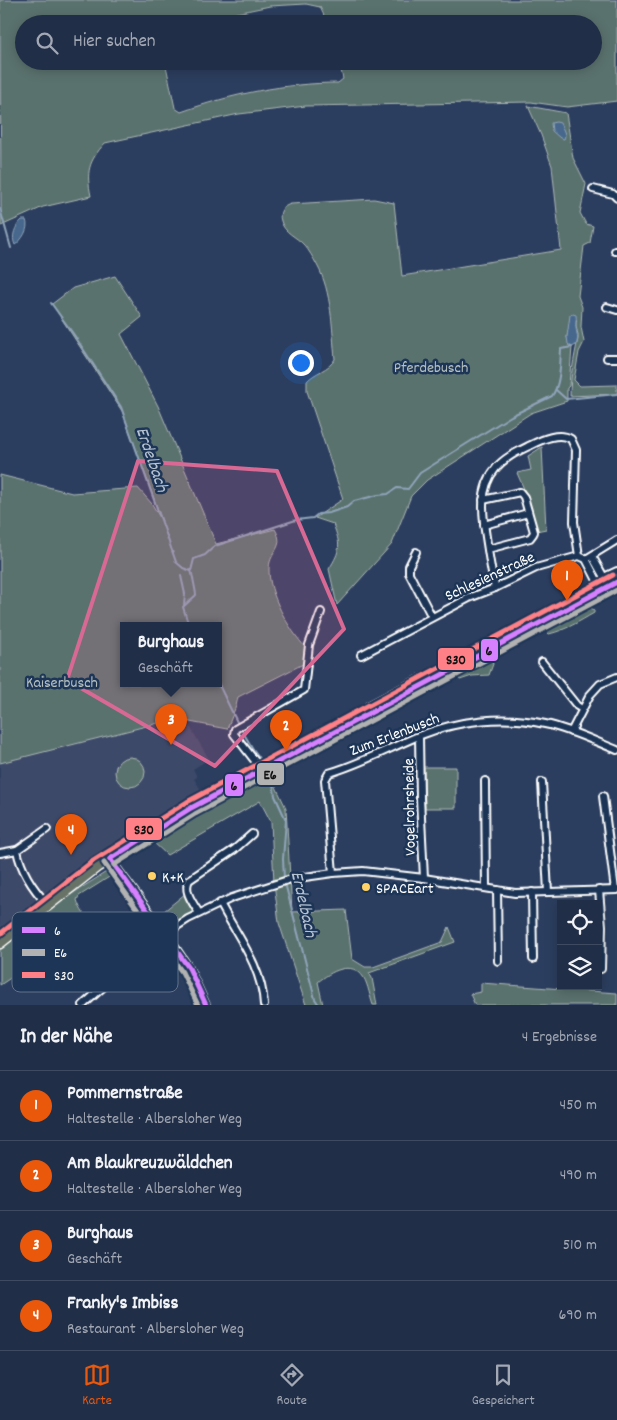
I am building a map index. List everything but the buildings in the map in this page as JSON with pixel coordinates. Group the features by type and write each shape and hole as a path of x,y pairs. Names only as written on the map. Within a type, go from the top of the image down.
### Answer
{"main road":[{"path":"39,912 110,859 191,808 617,582"},
{"path":"0,944 12,934"}],"street":[{"path":"593,189 613,194 617,198"},
{"path":"607,307 617,310"},
{"path":"607,358 617,358"},
{"path":"495,588 491,574 484,525 483,500 490,476 494,469 516,452 550,438 564,436 570,438 574,444 576,458 574,522 579,556 589,558 604,577 606,588"},
{"path":"483,500 520,492 534,532 532,536 488,549"},
{"path":"484,525 528,513"},
{"path":"589,558 617,540"},
{"name":"Schlesienstraße","path":"416,552 409,566 409,573 432,617"},
{"name":"Schlesienstraße","path":"361,655 469,598 536,568 562,559 579,556"},
{"path":"589,558 606,588"},
{"path":"604,577 617,571"},
{"path":"265,768 234,734 235,728 304,690 309,645 321,612"},
{"path":"542,662 582,709"},
{"path":"571,732 590,695 600,684 617,678"},
{"name":"Zum Erlenbusch","path":"333,873 325,789 326,776 329,773 419,736 465,722 504,719 546,724 617,750"},
{"name":"Vogelrohrsheide","path":"419,736 424,878"},
{"path":"485,781 486,888"},
{"path":"542,782 548,892"},
{"name":"Vogelrohrsheide","path":"178,926 220,902 279,882 333,873 363,871 424,878 497,890 548,892 616,890 603,796"},
{"path":"0,853 17,850 47,829"},
{"path":"199,913 187,892 188,880 235,850 252,834"},
{"path":"17,850 20,864 33,888 48,905"},
{"path":"110,859 150,912"},
{"path":"497,890 498,961"},
{"path":"599,890 602,945"},
{"path":"532,892 533,959"},
{"path":"220,902 249,952 260,980 264,1005"},
{"path":"178,951 189,968 206,1005"},
{"name":"Vogelrohrsheide","path":"83,1005 98,992"}],"highlighted area":[{"path":"138,461 277,471 344,629 215,766 67,680"}],"shaded area":[{"path":"551,123 560,123 563,129 564,139 552,131"},
{"path":"22,220 26,220 26,231 15,245 13,239 14,232"},
{"path":"570,315 576,315 578,338 576,345 572,347 568,344 567,337"},
{"path":"174,719 186,720 209,759 193,769 197,777 194,779 205,796 54,891 28,912 12,912 12,924 0,934 0,763"}],"green space":[{"path":"0,0 617,0 617,101 567,107 531,102 306,106 239,114 105,143 95,156 90,168 91,196 43,207 1,226"},
{"name":"Pferdebusch","path":"528,106 566,113 573,158 586,184 580,213 586,224 593,226 590,243 584,246 578,296 582,307 581,327 584,342 579,352 574,380 580,386 617,385 617,394 570,396 571,375 578,336 577,320 571,315 567,337 569,346 572,347 567,401 531,413 427,480 411,496 392,544 337,605 329,569 338,552 337,537 333,524 315,518 343,499 307,391 307,381 329,366 335,359 331,310 326,287 317,265 306,247 285,229 280,218 281,212 286,206 291,204 374,199 394,203 402,276 561,250 552,166"},
{"name":"Kaiserbusch","path":"115,276 142,317 121,334 158,406 216,544 275,529 279,541 269,568 272,589 281,611 306,648 303,664 238,697 227,729 174,719 0,763 0,475 72,493 138,488 152,504 162,521 122,411 52,304 73,288"},
{"path":"542,447 546,529 536,531 524,489 517,473 531,470 528,456"},
{"path":"589,607 594,610 594,613 561,630 549,634 547,632 547,628 550,625"},
{"path":"492,660 493,664 489,675 472,676 460,680 458,676"},
{"path":"130,757 136,758 144,766 144,778 136,786 130,787 124,786 116,778 115,772 116,766 124,758"},
{"path":"424,767 456,767 456,808 425,808"},
{"path":"270,774 286,808 292,912 346,910 352,959 365,967 373,967 442,942 449,927 455,942 369,973 372,978 377,1005 373,1005 364,978 359,972 347,968 335,971 318,982 323,1005 306,1005 279,923 274,883 271,822 260,801 167,855 152,841 234,791"},
{"path":"111,869 114,874 79,896 77,900 83,912 47,912"},
{"path":"186,893 192,914 178,921 178,912 163,912"},
{"path":"12,940 12,977 0,985 0,950"},
{"path":"481,983 617,993 617,1005 475,1005 470,994 481,992"}],"waterway":[{"name":"Erdelbach","path":"0,209 11,248"},
{"name":"Erdelbach","path":"51,303 121,407 176,562 192,572 196,595 183,607 188,622"},
{"path":"191,571 194,559 205,555 215,546 296,520 313,518 318,514 329,513 347,507 354,501 388,494 397,488 408,489 420,473 511,416 552,396 559,379 561,349 572,347"},
{"path":"556,390 566,399 617,394"},
{"path":"181,576 185,594 184,605"},
{"name":"Erdelbach","path":"220,687 237,722"},
{"name":"Erdelbach","path":"241,729 265,765"},
{"name":"Erdelbach","path":"268,769 275,796 286,820 283,859 284,878"},
{"name":"Erdelbach","path":"285,883 315,999 319,1005"}],"transit line":[{"name":"S30","path":"28,912 93,861 187,802 613,575"},
{"name":"6","path":"110,859 191,808 617,582"},
{"name":"E6","path":"114,865 195,814 617,590"},
{"name":"6","path":"110,859 148,912"},
{"name":"E6","path":"104,863 139,912"},
{"name":"S30","path":"0,934 12,925"},
{"name":"6","path":"178,953 189,968 206,1005"},
{"name":"E6","path":"178,966 198,1005"}],"place":[{"name":"Pommernstraße","path":"567,601"},
{"name":"Burghaus","path":"171,745"},
{"name":"Am Blaukreuzwäldchen","path":"286,751"},
{"name":"Franky's Imbiss","path":"71,855"},
{"name":"K+K","path":"152,876"},
{"name":"SPACEart","path":"366,887"}]}
